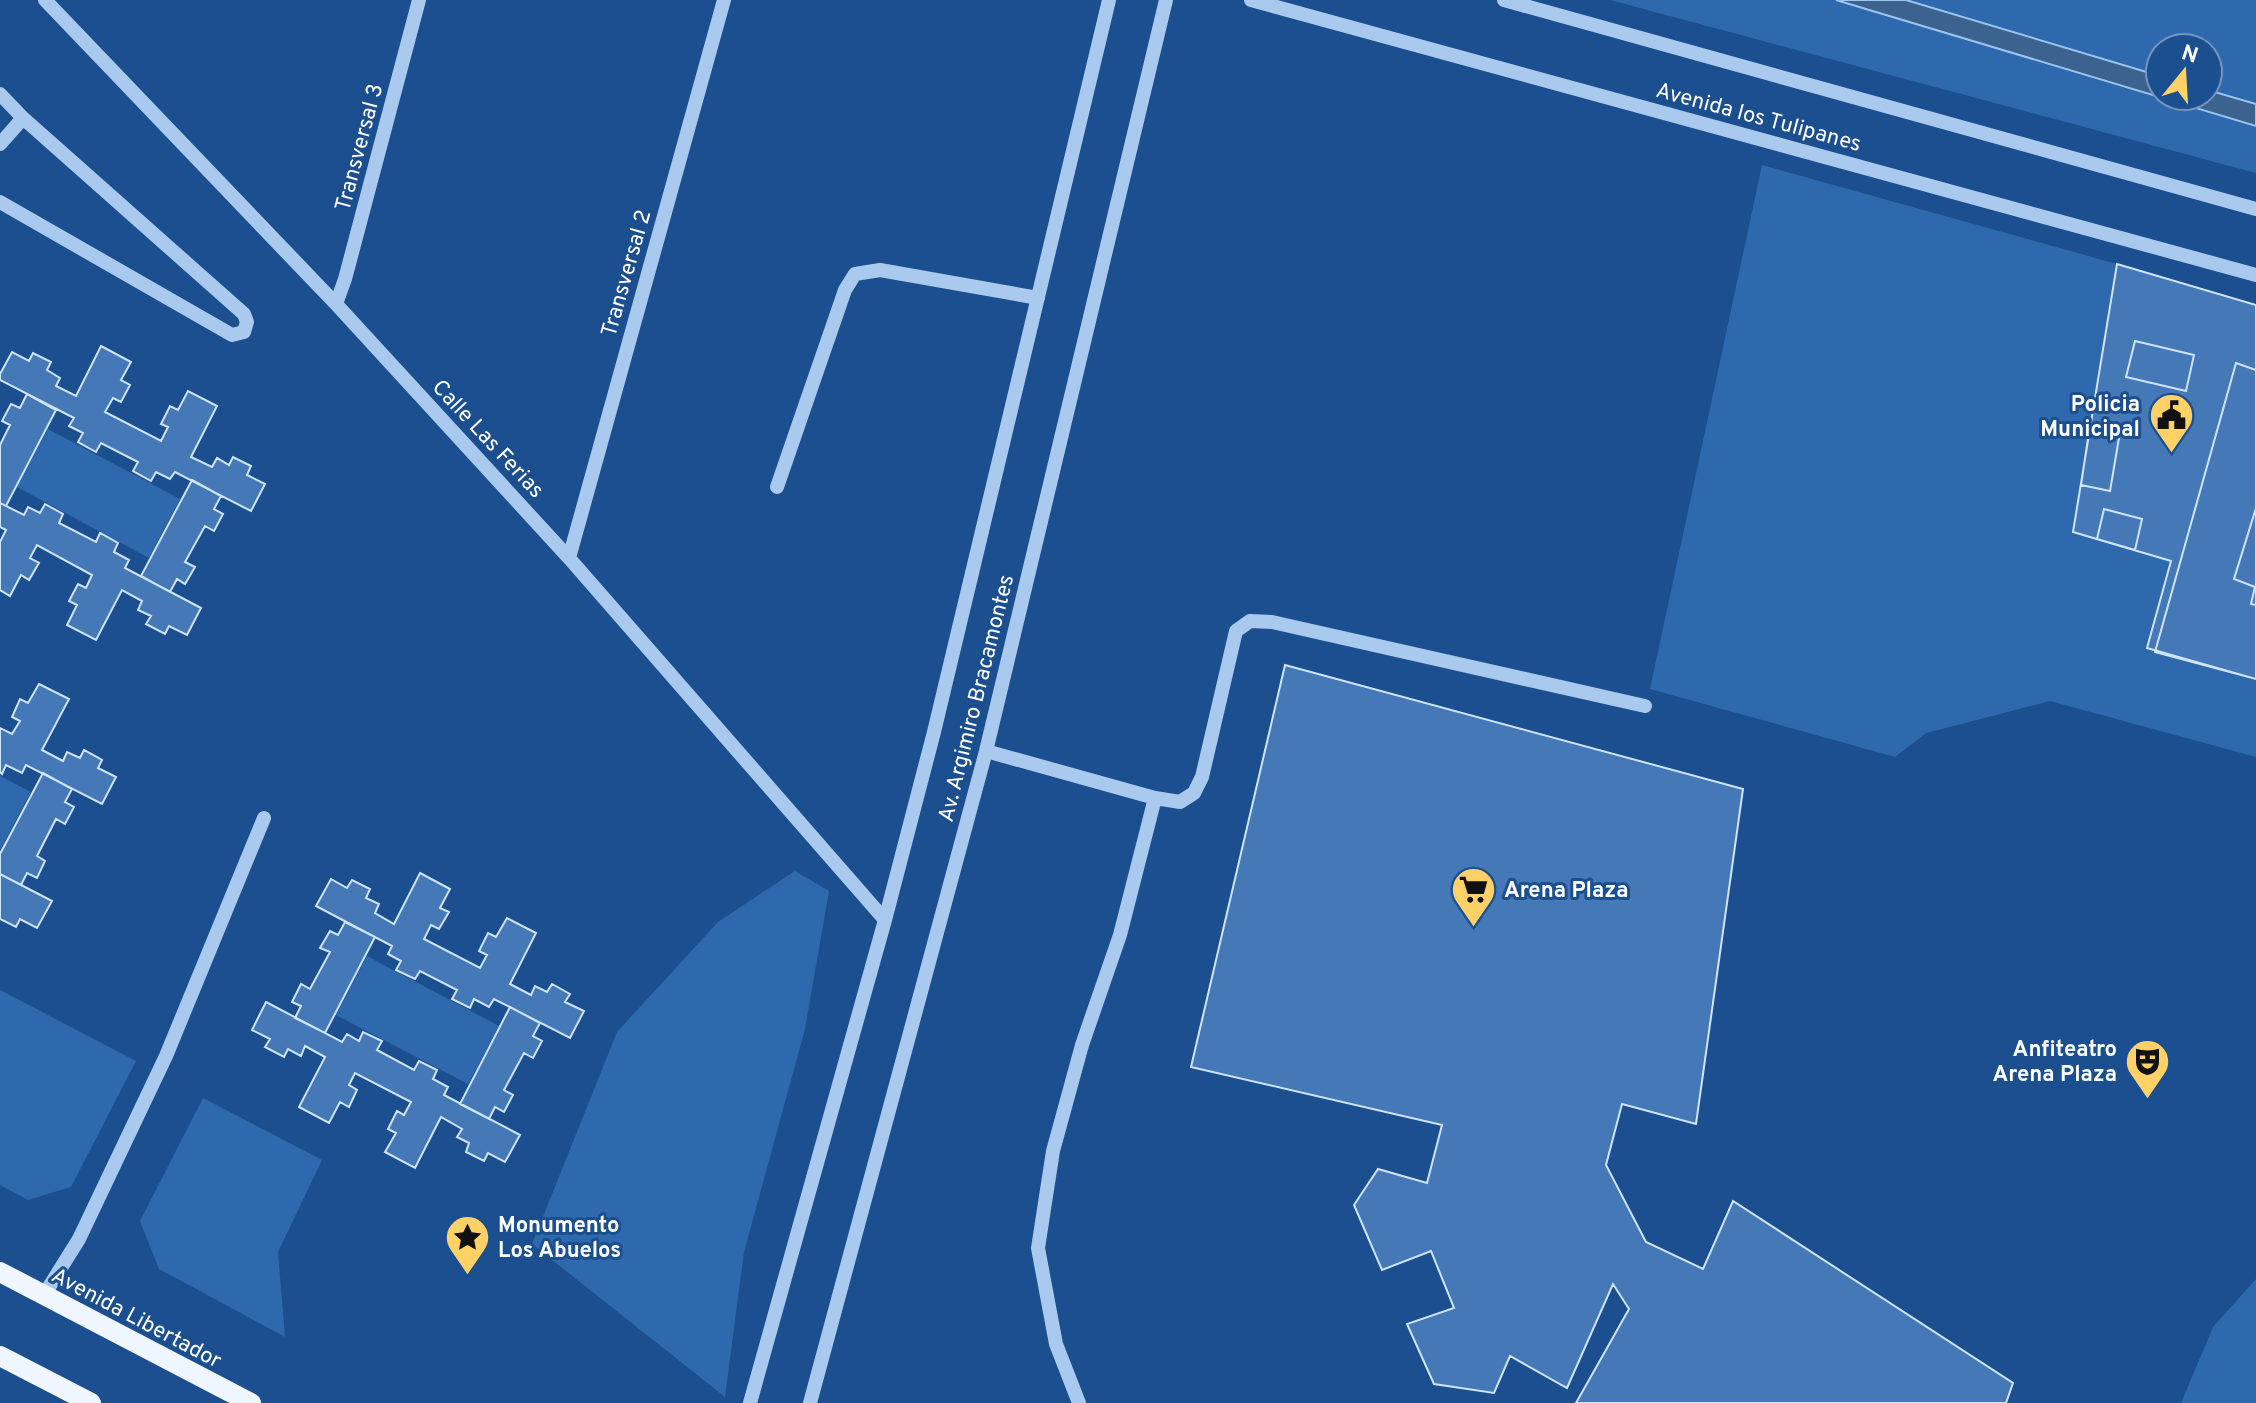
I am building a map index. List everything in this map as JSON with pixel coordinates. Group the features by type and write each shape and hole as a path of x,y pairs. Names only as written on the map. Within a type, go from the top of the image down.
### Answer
{"main road":[{"name":"Avenida Libertador","path":"0,1272 251,1403"},
{"path":"0,1356 91,1403"}],"street":[{"name":"Calle Las Ferias","path":"45,0 336,304 569,558 885,920"},
{"name":"Transversal 3","path":"336,304 419,0"},
{"name":"Transversal 2","path":"569,558 724,0"},
{"path":"750,1403 885,920 938,716 1109,0"},
{"name":"Av. Argimiro Bracamontes","path":"810,1403 986,751 1166,0"},
{"name":"Avenida los Tulipanes","path":"1251,0 2256,275"},
{"name":"Avenida los Tulipanes","path":"1504,0 2256,209"},
{"path":"0,94 18,123 244,314 247,322 244,332 232,335 0,202"},
{"path":"0,120 18,123"},
{"path":"0,144 18,123"},
{"path":"777,487 845,290 855,274 880,270 1038,298"},
{"path":"986,751 1155,798 1180,802 1194,793 1202,777 1236,631 1250,621 1272,622 1645,706"},
{"path":"1079,1403 1056,1344 1038,1248 1053,1151 1082,1045 1120,935 1155,798"},
{"path":"44,1295 79,1239 166,1056 264,818"}],"shaded area":[{"path":"1610,0 2256,0 2256,173"},
{"path":"1836,0 1906,0 2144,71 2144,92"},
{"path":"2224,95 2256,104 2256,126 2209,112 2224,112"},
{"path":"1762,165 2117,264 2073,532 2171,561 2147,647 2256,677 2256,757 2050,701 1926,733 1895,757 1650,689"},
{"path":"48,429 180,499 149,558 17,487"},
{"path":"0,776 31,792 0,850"},
{"path":"795,871 829,891 805,1029 744,1252 725,1397 532,1244 617,1032 718,922"},
{"path":"367,956 499,1026 468,1084 336,1015"},
{"path":"0,990 136,1061 71,1187 28,1200 0,1185"},
{"path":"203,1098 322,1160 278,1252 285,1337 159,1269 140,1221"},
{"path":"2256,1279 2256,1403 2181,1403 2213,1327"}],"building":[{"name":"Policia Municipal","path":"2117,264 2256,305 2256,679 2147,648 2171,561 2073,532"},
{"path":"2135,341 2194,355 2186,391 2126,377"},
{"path":"101,346 131,362 121,380 130,385 121,402 113,398 105,412 161,441 168,427 161,424 170,406 178,410 188,391 217,406 191,457 212,467 217,458 229,465 233,457 251,466 247,475 265,484 251,511 175,472 170,479 156,472 151,481 133,471 138,462 101,443 96,452 78,442 83,433 69,426 74,418 0,380 12,352 29,361 33,353 51,362 47,370 60,378 56,386 76,396"},
{"path":"2236,363 2256,370 2256,508 2234,579 2255,587 2251,604 2256,605 2256,679 2155,652"},
{"path":"27,394 56,410 6,506 0,503 0,445 10,425 2,421 11,404 20,408"},
{"path":"2090,425 2120,432 2110,491 2081,485"},
{"path":"192,480 221,496 214,509 223,514 214,531 205,526 185,562 195,567 185,584 177,579 170,592 141,576"},
{"path":"0,503 24,515 28,507 40,513 45,504 63,514 59,523 96,542 100,533 118,543 114,552 129,560 125,568 201,608 187,635 169,626 165,634 146,624 151,616 138,610 142,601 122,590 96,640 67,625 77,605 69,601 78,584 86,588 92,575 37,545 30,558 39,563 29,580 21,575 10,596 0,590 0,542 6,530 0,527"},
{"path":"2104,509 2142,519 2135,550 2097,539"},
{"name":"Arena Plaza","path":"1285,665 1743,789 1696,1124 1622,1104 1606,1165 1646,1242 1703,1269 1733,1201 2013,1383 2006,1403 1576,1403 1629,1309 1613,1284 1567,1388 1510,1356 1494,1393 1434,1384 1407,1324 1454,1308 1431,1251 1382,1270 1354,1205 1378,1169 1427,1183 1442,1125 1191,1067"},
{"path":"39,684 69,699 42,750 63,761 67,752 80,758 84,750 102,760 98,768 116,777 102,804 26,765 22,773 6,765 2,774 0,772 0,728 12,734 20,721 12,717 20,699 28,703"},
{"path":"43,773 72,789 65,802 74,807 65,824 56,819 37,856 45,861 37,878 27,873 21,885 0,874 0,854"},
{"path":"420,873 450,889 440,908 449,912 439,929 431,925 424,939 480,968 487,955 479,951 488,933 496,937 507,918 536,933 510,984 531,995 535,986 547,992 552,984 570,994 565,1002 584,1011 570,1038 494,999 489,1007 474,999 470,1008 452,999 457,990 420,971 415,979 396,970 401,961 388,954 392,946 316,906 331,879 347,888 352,880 370,889 366,898 379,904 375,913 394,924"},
{"path":"0,874 52,901 37,928 20,919 16,927 0,919"},
{"path":"345,922 375,937 325,1033 295,1018 301,1006 292,1002 301,984 310,989 330,952 320,948 330,931 338,935"},
{"path":"266,1002 342,1042 347,1034 359,1041 363,1032 382,1041 377,1050 414,1070 419,1061 437,1070 433,1079 448,1087 444,1095 520,1135 505,1162 488,1153 484,1161 466,1152 469,1143 457,1137 462,1129 441,1117 415,1168 385,1152 396,1133 388,1129 397,1111 404,1115 411,1102 355,1073 349,1085 357,1090 349,1107 340,1102 329,1123 299,1107 325,1057 305,1046 301,1056 288,1049 284,1057 265,1047 270,1039 252,1030"},
{"path":"510,1007 540,1023 533,1036 542,1041 533,1058 524,1053 504,1090 513,1095 504,1112 495,1107 489,1119 460,1104"}],"place":[{"name":"Policia Municipal","path":"2171,455"},
{"name":"Arena Plaza","path":"1473,928"},
{"name":"Anfiteatro Arena Plaza","path":"2148,1100"},
{"name":"Monumento Los Abuelos","path":"467,1276"}]}
